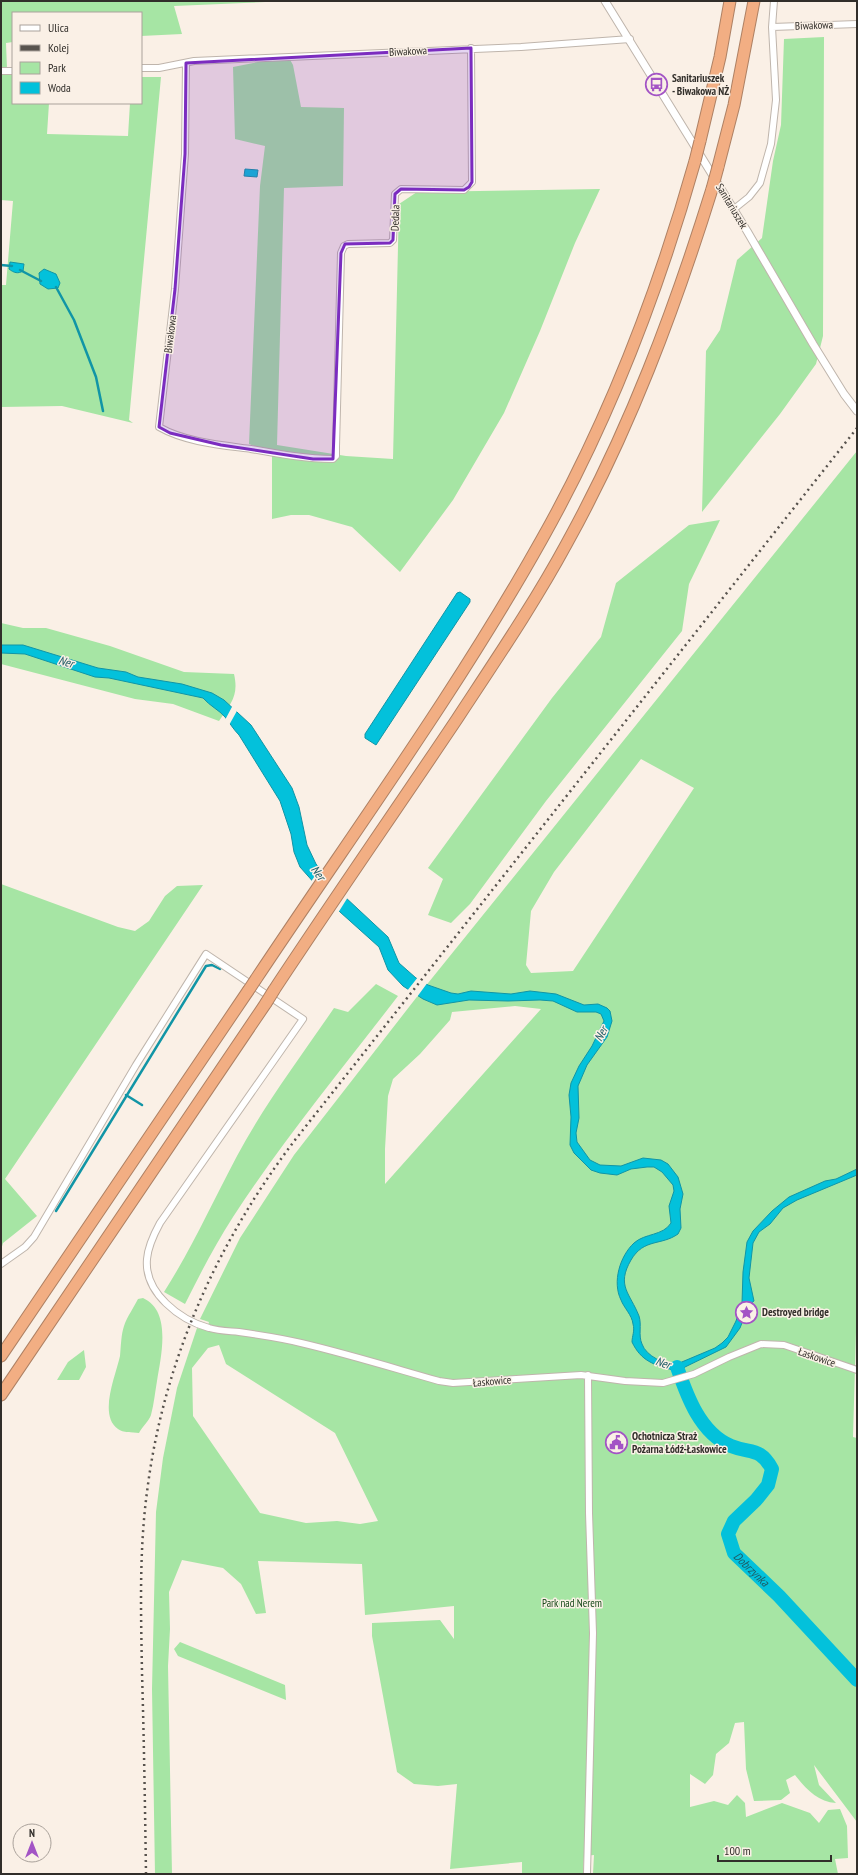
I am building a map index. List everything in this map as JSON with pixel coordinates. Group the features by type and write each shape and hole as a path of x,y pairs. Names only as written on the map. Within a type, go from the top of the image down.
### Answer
{"highway":[{"path":"1,1356 411,749 502,607 543,537 586,453 630,357 667,255 700,141 720,57 730,1"},
{"path":"1,1395 511,638 567,544 600,480 640,390 688,267 712,189 734,105 754,1"}],"street":[{"name":"Sanitariuszek","path":"605,1 630,39 734,209 813,344 844,394 857,411"},
{"path":"734,209 749,197 760,183 770,151 776,100 772,27 774,1"},
{"name":"Biwakowa","path":"772,27 857,24"},
{"name":"Biwakowa","path":"142,68 159,68 186,63 217,60 521,47 630,39"},
{"name":"Dedala","path":"333,459 336,456 341,253 344,246 348,244 390,243 394,240 395,194 401,189 464,190 472,182 471,48"},
{"name":"Biwakowa","path":"186,63 185,154 175,289 159,427 170,433 221,445 313,459 333,459"},
{"path":"1,71 12,71"},
{"name":"Łaskowice","path":"1,1264 15,1255 34,1237 136,1065 206,954 303,1019 160,1223 150,1242 147,1260 148,1271 158,1296 173,1310 191,1321 211,1329 281,1338 342,1353 434,1380 453,1384 588,1375 643,1383 668,1382 690,1376 755,1346 772,1344 784,1345 857,1370"},
{"path":"587,1874 593,1633 589,1513 588,1375"}],"highlighted area":[{"path":"471,48 472,182 469,187 464,190 401,189 395,194 393,240 390,243 345,244 341,253 333,459 313,459 221,445 170,433 159,427 175,289 185,154 186,63"}],"green space":[{"path":"1,1 288,1 174,6 182,34 142,36 142,12 12,12 12,42 6,43 7,69 12,69 12,104 49,104 47,134 128,136 130,104 142,104 142,77 161,77 129,420 133,423 62,406 1,407 1,285 6,285 13,201 1,200"},
{"path":"824,37 823,336 816,364 780,414 702,512 706,351 720,330 737,260 762,238 773,161 781,125 784,39"},
{"path":"288,56 293,65 301,107 344,108 343,186 284,188 277,445 346,456 393,459 399,204 417,192 600,189 575,243 540,331 504,413 453,500 400,572 352,527 309,515 291,515 272,519 272,453 249,444 260,186 265,146 235,139 233,67"},
{"name":"Park nad Nerem","path":"857,451 857,1297 853,1437 857,1438 857,1822 814,1765 819,1785 836,1803 824,1800 813,1794 795,1775 786,1780 790,1793 781,1800 754,1801 746,1769 744,1722 735,1723 729,1743 716,1754 713,1775 705,1784 690,1774 690,1807 714,1801 728,1805 737,1795 745,1803 746,1817 782,1803 810,1813 819,1823 828,1810 840,1809 847,1826 848,1858 835,1859 838,1874 593,1874 594,1855 584,1856 583,1874 522,1874 522,1862 450,1869 457,1784 438,1786 414,1784 397,1772 372,1636 372,1623 440,1620 454,1639 454,1606 365,1615 362,1564 258,1561 266,1613 256,1614 241,1584 223,1568 182,1560 169,1592 170,1629 168,1666 172,1874 155,1874 152,1689 156,1512 163,1458 177,1388 197,1328 224,1334 227,1328 208,1325 209,1322 200,1319 240,1238 294,1155 416,998","holes":["641,759 694,788 573,971 531,973 526,965 531,911 554,872","515,1006 541,1009 385,1184 388,1096 393,1079 420,1054 450,1020 452,1012","219,1345 226,1364 335,1433 378,1521 360,1524 337,1521 306,1523 260,1513 193,1416 192,1368 208,1348"]},
{"path":"720,520 689,584 682,631 546,801 470,904 451,923 428,915 443,879 428,868 552,698 601,637 616,583 689,525"},
{"path":"1,623 23,628 46,628 110,646 184,672 234,674 235,694 219,721 173,704 135,699 1,664"},
{"path":"1,884 118,927 135,931 149,921 165,896 177,886 203,885 5,1179 37,1216 3,1243 1,1250"},
{"path":"376,984 398,996 292,1132 252,1188 220,1238 185,1304 164,1292 248,1137 284,1080 334,1008 348,1012"},
{"path":"143,1298 152,1304 158,1313 161,1323 161,1359 150,1417 139,1433 125,1432 118,1429 112,1423 109,1414 110,1394 120,1356 124,1326 138,1299"},
{"path":"84,1350 86,1367 79,1380 57,1380 68,1362"},
{"path":"180,1642 285,1685 286,1700 178,1656 174,1649"}],"water":[{"path":"245,169 258,170 257,177 244,176"},
{"path":"10,262 24,264 23,271 18,273 9,269"},
{"path":"44,269 56,274 60,283 58,288 48,289 40,284 39,273"},
{"path":"460,592 470,599 470,602 376,745 365,738 365,734 457,593"},
{"name":"Ner","path":"1,645 23,645 98,668 126,672 138,677 182,684 212,693 224,700 251,725 292,788 299,807 307,845 316,864 344,896 388,937 399,963 416,978 428,985 451,993 458,994 471,991 511,994 530,991 556,994 584,1005 598,1004 610,1011 612,1021 607,1037 587,1065 578,1086 579,1118 576,1133 577,1142 590,1160 600,1165 621,1166 643,1158 661,1160 668,1164 678,1177 683,1194 680,1209 681,1228 678,1234 672,1238 641,1248 631,1260 625,1276 626,1289 639,1316 640,1337 642,1344 647,1352 656,1359 667,1363 677,1364 715,1348 722,1343 728,1337 736,1321 742,1303 743,1272 747,1242 753,1231 772,1211 789,1197 825,1181 836,1179 857,1169 857,1175 797,1200 783,1208 770,1224 759,1232 753,1243 749,1278 754,1301 749,1305 740,1328 726,1347 685,1367 681,1371 682,1377 676,1378 673,1370 654,1364 644,1358 632,1342 634,1329 632,1321 618,1293 617,1277 621,1262 629,1248 634,1243 643,1237 663,1230 671,1223 669,1206 674,1191 673,1185 662,1172 654,1167 631,1169 617,1175 600,1173 591,1170 574,1153 570,1145 571,1117 569,1095 571,1083 604,1021 601,1014 596,1012 577,1012 553,1001 469,1000 437,1005 423,999 403,986 388,970 379,947 340,912 300,867 294,852 291,834 280,801 239,735 220,712 203,698 109,678 95,677 25,654 1,653"}],"pier":[{"path":"233,705 238,709 228,727 225,720"},
{"path":"321,867 348,897 338,913 310,883"},
{"path":"418,977 428,982 417,997 407,991"}],"waterway":[{"path":"1,265 12,266"},
{"path":"20,270 41,281"},
{"path":"56,287 74,320 96,377 103,411"},
{"path":"56,1211 206,966 212,965 220,969"},
{"path":"126,1095 142,1105"},
{"name":"Dobrzynka","path":"677,1367 690,1401 703,1423 711,1432 720,1440 731,1446 759,1454 768,1462 772,1469 768,1485 756,1500 734,1521 728,1534 734,1553 779,1596 857,1680"}],"railway":[{"path":"146,1874 141,1605 144,1515 155,1444 166,1397 180,1351 197,1307 218,1263 241,1221 295,1140 857,428"}],"place":[{"name":"Sanitariuszek - Biwakowa NŻ","path":"657,84"},
{"name":"Destroyed bridge","path":"747,1312"},
{"name":"Ochotnicza Straż Pożarna Łódź-Łaskowice","path":"616,1442"}]}
